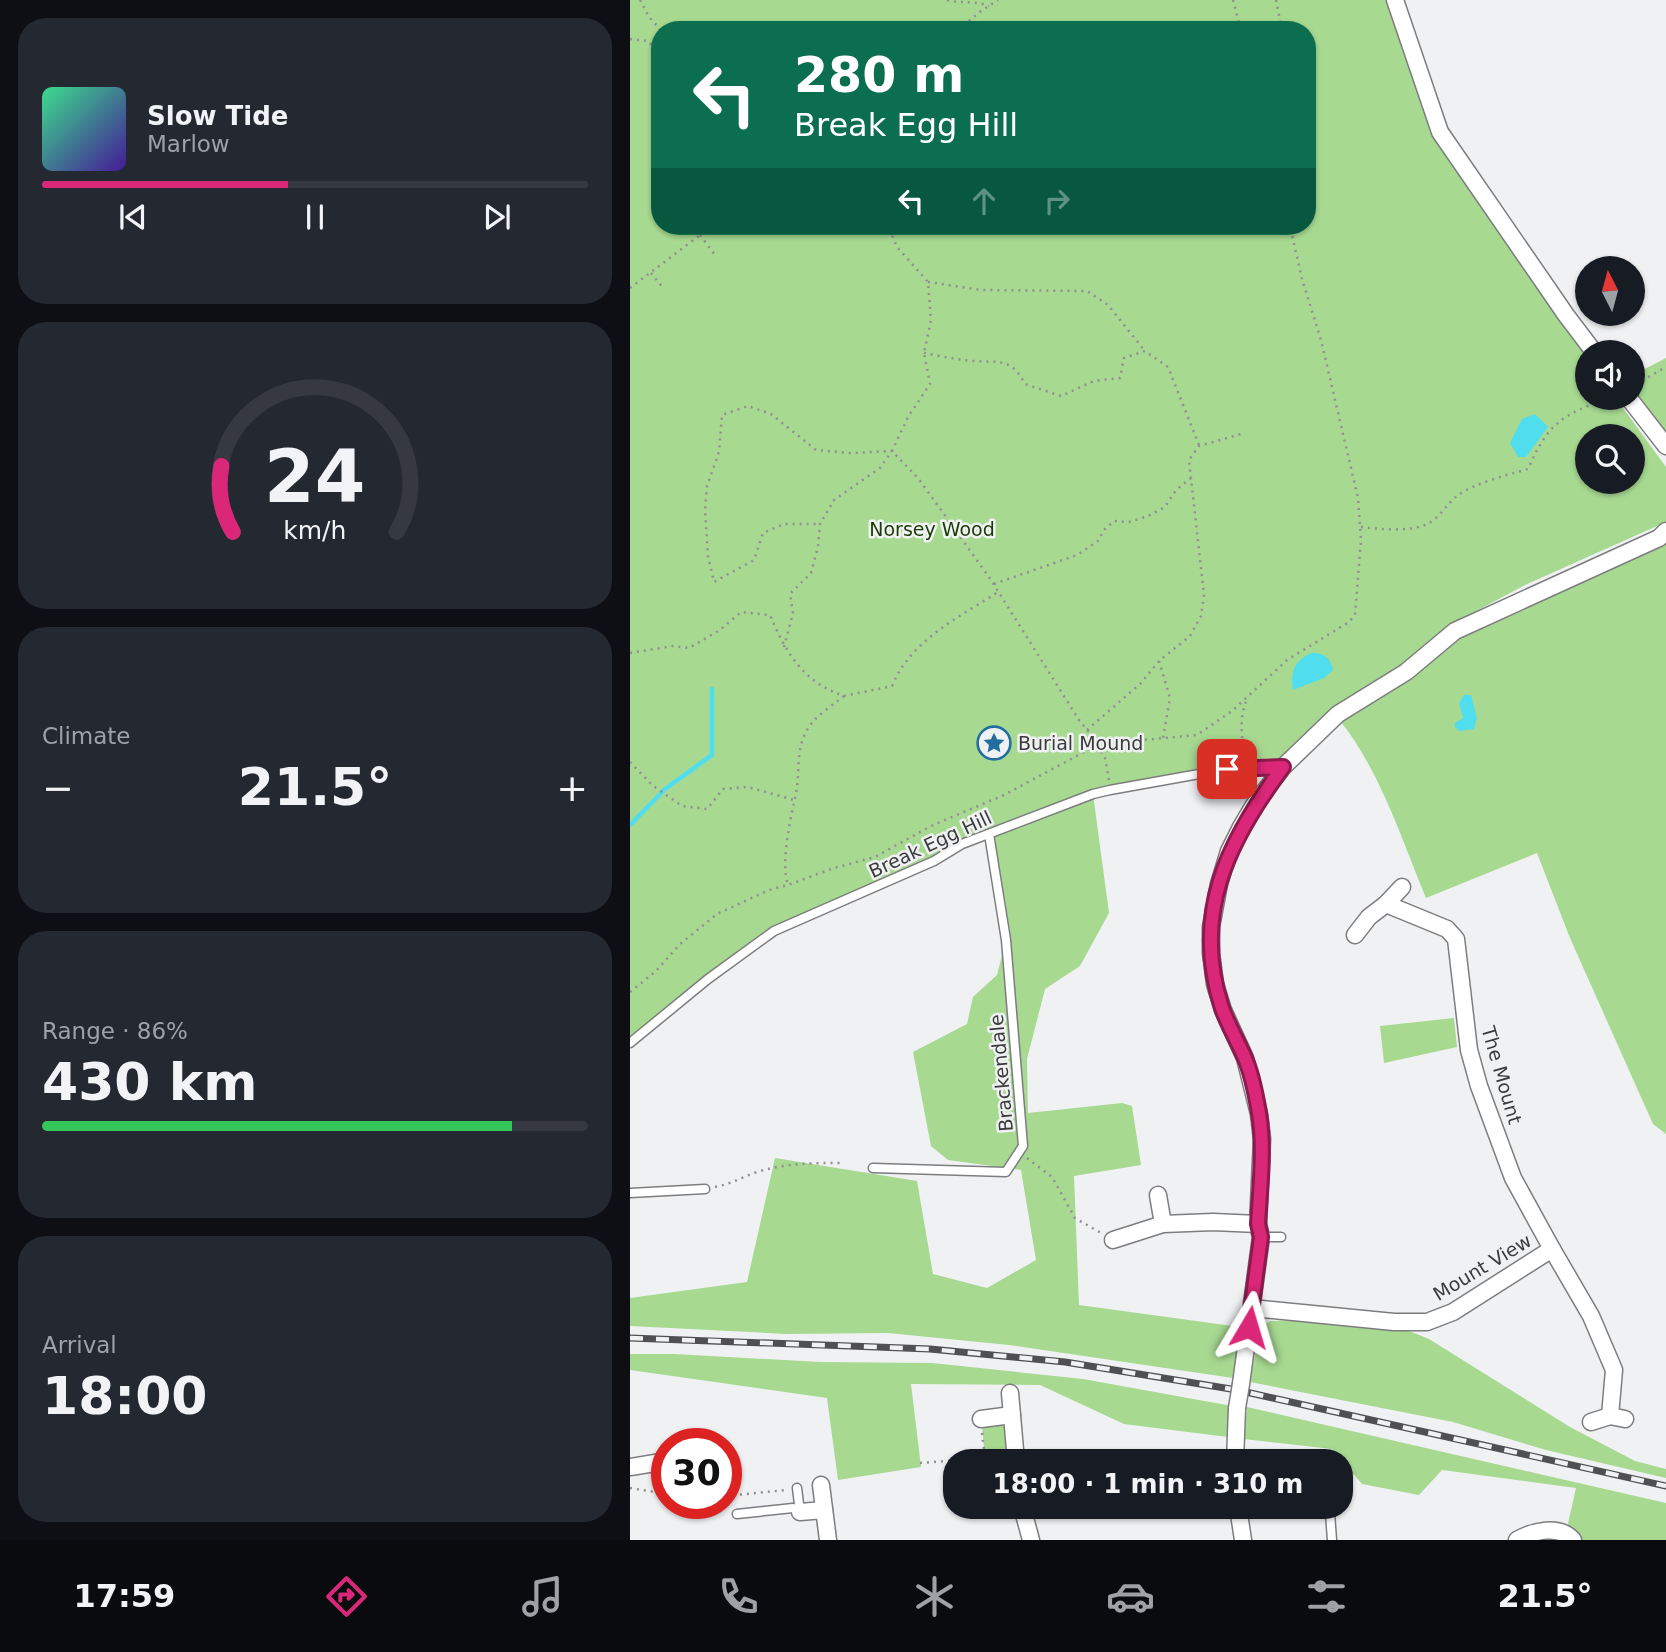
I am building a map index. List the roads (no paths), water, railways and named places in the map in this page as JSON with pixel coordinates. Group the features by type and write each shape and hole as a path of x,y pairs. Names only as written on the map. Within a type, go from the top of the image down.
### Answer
{"street":[{"path":"1395,0 1440,132 1585,340"},
{"path":"1638,410 1666,446"},
{"path":"1236,1449 1237,1408 1260,1231 1262,1139 1259,1114 1245,1058 1223,1010 1215,984 1211,953 1211,927 1219,884 1229,851 1254,805 1283,767 1338,714 1406,672 1455,631 1662,535"},
{"path":"1354,935 1369,917 1402,887"},
{"name":"The Mount","path":"1386,904 1447,929 1456,939 1469,1050 1479,1086 1513,1178 1552,1249"},
{"path":"1158,1195 1163,1224"},
{"path":"1113,1240 1163,1224 1213,1222 1260,1231"},
{"name":"Mount View","path":"1252,1308 1394,1322 1427,1322 1453,1312 1552,1249 1591,1316 1614,1370 1617,1417 1591,1422"},
{"path":"1010,1393 1014,1449"},
{"path":"981,1419 1012,1415"},
{"path":"630,1467 651,1464"},
{"path":"821,1486 828,1540"},
{"path":"800,1512 824,1510"},
{"path":"1025,1519 1031,1540"},
{"path":"1240,1519 1243,1540"},
{"path":"1517,1540 1530,1533 1548,1530 1570,1536 1573,1540"}],"lane":[{"name":"Break Egg Hill","path":"630,1043 708,979 774,931 934,861 962,844 1093,794 1227,769 1283,767"},
{"name":"Brackendale","path":"873,1168 1006,1172 1023,1146 1006,940 989,834"},
{"path":"630,1193 705,1189"},
{"path":"1260,1231 1281,1237"},
{"path":"797,1488 800,1512"},
{"path":"742,1513 793,1508 800,1512"},
{"path":"1330,1519 1332,1540"}],"water":[{"path":"1535,414 1548,427 1526,457 1518,457 1510,443 1522,419"},
{"path":"1311,653 1326,657 1333,670 1324,678 1293,690 1294,668"},
{"path":"1464,695 1471,695 1477,718 1474,729 1459,731 1455,723 1463,718 1459,703"}],"waterway":[{"path":"630,825 665,789 712,755 712,689"}],"railway":[{"path":"630,1338 930,1349 1065,1362 1237,1390 1666,1486"}],"place":[{"name":"Burial Mound","path":"994,743"}],"park label":[{"name":"Norsey Wood","path":"932,529"}]}
